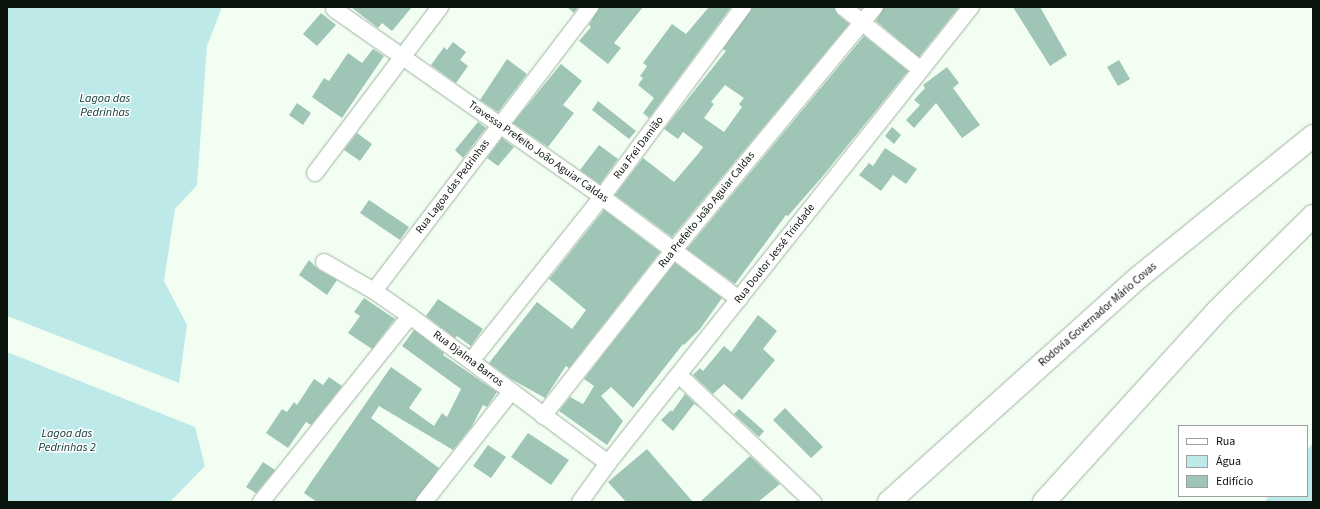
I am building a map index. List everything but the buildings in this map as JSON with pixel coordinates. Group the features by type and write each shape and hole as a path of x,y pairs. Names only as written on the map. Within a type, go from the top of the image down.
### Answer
{"highway":[{"name":"Rodovia Governador Mário Covas","path":"889,502 1139,277 1313,136"},
{"path":"1044,502 1217,311 1313,216"}],"street":[{"path":"315,173 401,56 440,7"},
{"name":"Rua Lagoa das Pedrinhas","path":"374,291 590,7"},
{"name":"Rua Frei Damião","path":"472,361 602,197 743,7"},
{"path":"843,7 921,70"},
{"name":"Rua Prefeito João Aguiar Caldas","path":"543,416 673,251 876,7"},
{"name":"Rua Doutor Jessé Trindade","path":"580,502 608,463 971,7"},
{"name":"Travessa Prefeito João Aguiar Caldas","path":"334,9 602,197 739,299"},
{"name":"Rua Djalma Barros","path":"324,262 374,291 410,316 608,463"},
{"path":"262,502 410,316"},
{"path":"679,375 813,502"},
{"path":"424,502 511,392"}],"water":[{"name":"Lagoa das Pedrinhas","path":"7,7 222,7 207,46 197,185 175,209 164,281 187,325 179,383 7,316"},
{"name":"Lagoa das Pedrinhas 2","path":"7,352 195,427 205,466 170,502 7,502"},
{"path":"1313,443 1313,502 1264,502 1268,497 1308,497 1308,449"}]}
